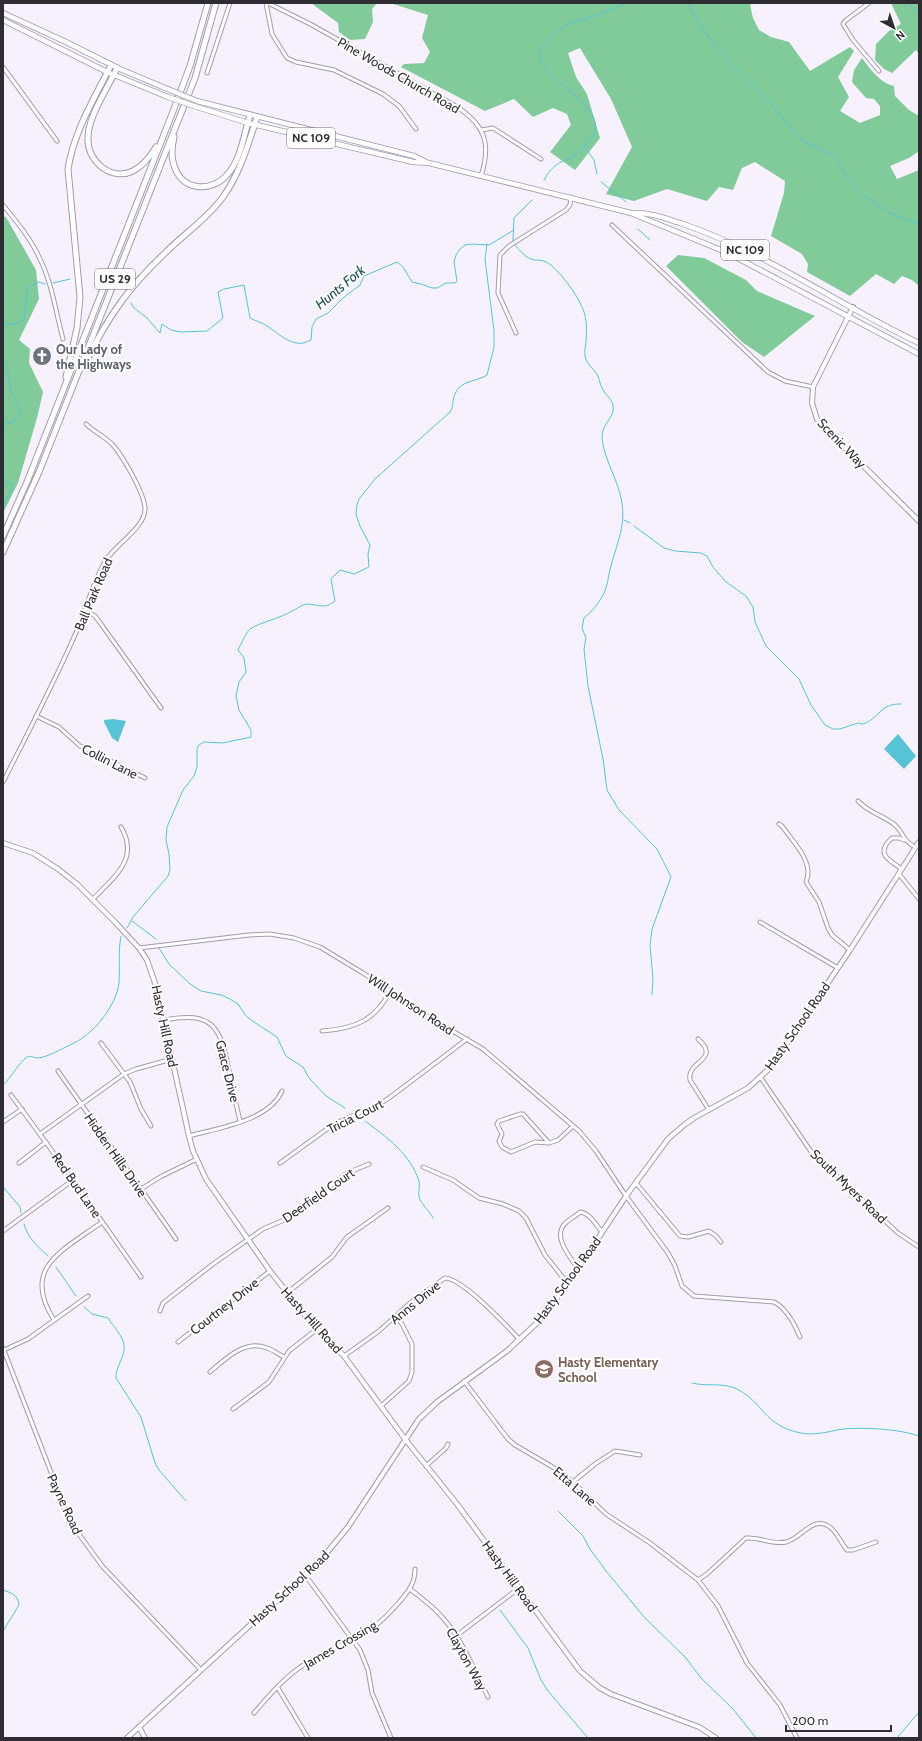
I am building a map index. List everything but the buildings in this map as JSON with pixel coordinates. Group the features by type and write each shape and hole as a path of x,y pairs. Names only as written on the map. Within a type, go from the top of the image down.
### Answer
{"highway":[{"name":"US 29","path":"3,536 27,482 190,66 208,3"},
{"name":"US 29","path":"3,552 24,509 178,122 195,78 216,3"},
{"path":"59,401 77,328 80,297 68,169 71,149 80,124 111,65"},
{"path":"118,68 93,115 87,140 90,153 96,162 104,169 113,173 123,174 132,172 142,165 151,155 165,131"},
{"path":"178,122 173,143 173,164 177,173 184,180 192,186 201,188 213,186 221,182 229,174 236,161 250,115"},
{"path":"70,393 98,337 119,303 138,280 222,199 234,180 242,162 257,117"}],"main road":[{"name":"NC 109","path":"3,13 66,42 111,65 197,100 257,117 414,156 429,163"},
{"name":"NC 109","path":"3,20 114,75 168,97 248,123 413,162 429,163 631,213 728,253 919,354"},
{"name":"NC 109","path":"631,213 659,216 708,233 763,259 919,343"}],"street":[{"path":"207,73 230,3"},
{"path":"267,3 272,34 287,58 301,63 335,70 383,94 398,106 416,129"},
{"name":"Pine Woods Church Road","path":"267,3 311,25 459,108 472,118 481,130 487,152 481,176"},
{"path":"860,3 864,6"},
{"path":"869,3 845,21 844,27 879,71"},
{"path":"3,68 57,140"},
{"path":"481,130 493,128 541,159"},
{"path":"516,333 498,293 500,255 509,246 566,210 570,205 571,197"},
{"path":"3,205 28,237 41,260 49,283 63,339"},
{"path":"612,225 768,372 785,381 813,387"},
{"name":"Scenic Way","path":"853,307 813,387 812,403 817,419 822,425 919,521"},
{"name":"Ball Park Road","path":"3,782 72,644 99,573 117,545 138,526 144,516 145,509 140,490 118,453 104,437 96,434 86,424"},
{"path":"86,610 95,616 161,708"},
{"name":"Collin Lane","path":"36,716 59,727 80,746 145,778"},
{"path":"858,801 865,809 893,823 906,841"},
{"path":"779,824 782,826 808,864 809,875 806,882 819,902 828,928 837,940 850,950"},
{"path":"93,899 116,876 125,863 128,849 127,840 121,827"},
{"path":"902,869 885,856 883,851 884,847 892,838 899,838 915,847"},
{"name":"Hasty School Road","path":"127,1738 306,1576 320,1561 348,1527 419,1419 464,1381 520,1340 539,1320 568,1284 626,1196 668,1139 684,1125 735,1096 761,1078 780,1055 850,950 919,842"},
{"name":"Hasty Hill Road","path":"3,843 33,853 58,869 93,899 138,948 153,973 189,1136 206,1179 270,1271 317,1329 344,1356 405,1439 457,1504 580,1671 600,1688 624,1700 699,1727 716,1738"},
{"path":"899,874 919,899"},
{"path":"760,922 838,968"},
{"name":"Will Johnson Road","path":"138,948 249,935 270,934 294,938 320,948 363,972 390,991 484,1049 573,1126 596,1151 626,1196 668,1253 675,1266 682,1286 687,1292 694,1296 774,1302 780,1305 786,1312 800,1337"},
{"path":"322,1031 351,1027 366,1020 380,1008 390,991"},
{"name":"Grace Drive","path":"164,1020 183,1017 195,1018 206,1021 216,1030 224,1048 240,1121"},
{"name":"Tricia Court","path":"280,1163 327,1129 375,1107 389,1098 468,1039"},
{"path":"698,1039 705,1046 706,1055 704,1059 691,1069 689,1076 709,1110"},
{"path":"101,1043 124,1074 151,1126"},
{"path":"40,1134 124,1074 172,1059"},
{"name":"Hidden Hills Drive","path":"58,1071 80,1105 176,1239"},
{"name":"South Myers Road","path":"761,1078 812,1153 898,1233 919,1247"},
{"path":"189,1136 257,1115 279,1099 282,1091"},
{"name":"Red Bud Lane","path":"11,1095 22,1108 141,1277"},
{"path":"3,1122 22,1108"},
{"path":"548,1143 523,1114 498,1121 497,1124 502,1134 499,1141 502,1147 511,1152 535,1142 548,1143 558,1140 573,1126"},
{"path":"19,1163 46,1142"},
{"path":"141,1190 160,1177 197,1159"},
{"name":"Deerfield Court","path":"160,1311 163,1303 213,1264 269,1226 291,1217 347,1173 369,1164"},
{"path":"423,1167 453,1180 479,1198 503,1204 519,1211 526,1218 545,1255 568,1284"},
{"path":"3,1231 73,1180"},
{"path":"636,1183 680,1236 688,1237 709,1231 721,1242"},
{"path":"287,1293 332,1257 347,1237 388,1208"},
{"path":"578,1269 561,1239 561,1230 564,1225 580,1212 583,1212 588,1214 602,1232"},
{"path":"54,1320 47,1309 42,1294 41,1282 44,1271 48,1264 58,1255 102,1222"},
{"name":"Courtney Drive","path":"178,1342 270,1271"},
{"name":"Anns Drive","path":"344,1356 379,1331 395,1316 436,1284 448,1278 484,1303 520,1340"},
{"path":"3,1349 20,1344 88,1296"},
{"path":"381,1406 409,1381 412,1376 412,1344 406,1336 404,1327 395,1316"},
{"path":"233,1409 269,1382 277,1372 284,1357 289,1351 317,1329"},
{"path":"210,1372 235,1352 249,1346 267,1348 284,1357"},
{"name":"Payne Road","path":"3,1349 51,1475 66,1511 78,1533 103,1566 201,1670"},
{"name":"Etta Lane","path":"464,1381 515,1446 556,1468 574,1482 606,1514 650,1543 698,1580 718,1606 747,1663 780,1705 797,1738"},
{"path":"426,1466 446,1448 448,1444"},
{"path":"574,1482 597,1463 615,1451 640,1455"},
{"path":"698,1580 746,1538 778,1543 786,1542 797,1537 809,1527 820,1522 832,1529 847,1550 853,1550 876,1542"},
{"name":"James Crossing","path":"254,1713 288,1677 311,1660 373,1628 410,1589 415,1579 415,1569"},
{"path":"306,1576 353,1639 365,1659 372,1693 391,1738"},
{"path":"456,1636 519,1588"},
{"name":"Clayton Way","path":"410,1589 427,1602 443,1618 456,1636 488,1697"},
{"path":"278,1688 308,1738"},
{"path":"139,1727 146,1738"}],"green space":[{"path":"311,3 377,3 372,9 373,22 365,39 350,40 339,32 338,23"},
{"path":"390,3 752,3 750,5 753,18 759,30 771,37 789,42 810,71 850,47 854,51 838,77 849,97 840,111 860,123 880,115 880,106 874,99 866,98 852,82 854,70 862,58 880,79 894,86 895,96 909,110 919,116 919,151 909,158 890,166 897,179 919,170 919,286 912,280 902,276 894,284 876,274 850,296 807,272 808,264 802,254 771,236 784,193 785,181 755,162 742,168 733,190 719,187 707,201 667,189 634,201 606,194 632,147 611,99 580,48 568,53 576,77 587,94 600,138 575,170 550,152 571,125 567,114 553,108 533,117 514,99 485,111 401,67 404,64 424,63 430,52 422,38 428,15"},
{"path":"891,3 919,3 919,54 916,50 892,73 884,69 875,60 876,44 889,31 901,24"},
{"path":"3,216 6,217 36,270 39,299 19,340 30,349 29,363 43,392 18,483 3,513"},
{"path":"678,255 704,258 746,280 757,291 815,316 764,357 742,342 666,266"}],"water":[{"path":"113,719 126,721 118,742 112,738 104,722 104,720"},
{"path":"898,734 916,756 904,769 884,749"}],"waterway":[{"name":"Hunts Fork","path":"544,180 555,166 574,156 582,149 593,136 595,123 590,112 581,101 547,71 541,61 540,51 554,34 569,24 626,3"},
{"path":"688,3 695,17 713,43 772,106 797,136 805,142 834,157 854,186 880,207 901,218 919,223"},
{"path":"907,3 919,14"},
{"path":"584,146 594,160 597,174"},
{"path":"601,182 626,202"},
{"name":"Hunts Fork","path":"513,241 514,218 532,200"},
{"path":"638,229 650,240"},
{"name":"Hunts Fork","path":"131,303 134,308 147,318 160,333 162,324 171,330 181,332 207,331 223,318 218,292 224,289 244,285 250,318 265,325 288,340 305,343 311,340 312,327 316,319 328,313 343,298 360,285 364,276 397,262 403,267 412,282 432,288 437,288 446,283 455,283 457,281 454,262 460,249 465,245 472,244 489,245 514,230"},
{"path":"127,928 133,917 168,876 170,870 166,840 167,827 183,790 194,776 197,767 197,748 204,742 223,743 251,737 251,730 239,710 236,696 239,682 246,672 244,658 238,650 247,633 250,629 306,604 321,606 331,604 335,601 331,579 340,570 354,574 369,567 368,554 370,545 360,526 356,514 359,499 375,479 450,412 457,389 487,375 494,347 494,331 485,259 487,244"},
{"path":"515,245 528,258 546,262 555,268 578,298 586,321 585,356 598,376 602,389 613,405 612,413 602,433 602,438 605,453 617,483 621,498 623,507 622,524 605,592 595,608 584,618 582,628 586,638 584,649 588,686 603,759 607,790 619,810 657,849 671,877 652,929 650,945 653,979 652,995"},
{"name":"Hunts Fork","path":"53,283 70,279"},
{"name":"Hunts Fork","path":"3,325 15,324 24,320 27,289 38,282 45,284"},
{"name":"Hunts Fork","path":"3,362 6,365 8,372 12,395 20,411 20,415 12,422 3,425"},
{"name":"Hunts Fork","path":"3,479 10,483 12,487 3,506"},
{"path":"624,520 630,523"},
{"path":"634,526 664,548 675,551 701,553 707,556 713,567 726,582 746,596 753,607 755,622 766,646 799,679 811,705 825,725 833,729 840,729 858,723 863,724 873,719 888,706 901,704"},
{"path":"132,921 156,939"},
{"path":"3,1085 21,1062 27,1057 30,1056 38,1058 50,1055 78,1041 87,1035 102,1019 114,1001 117,991 119,982 119,953 121,936"},
{"path":"159,948 169,964 190,984 201,991 221,995 230,999 238,1004 246,1016 277,1037 286,1056 303,1067 309,1078 326,1096 345,1108"},
{"path":"365,1121 390,1140 410,1163 419,1181 420,1200 433,1218"},
{"path":"3,1187 20,1207 21,1213"},
{"path":"24,1224 30,1237 48,1256"},
{"path":"56,1267 76,1296"},
{"path":"84,1307 92,1314 108,1318 122,1338 124,1349 116,1378 141,1417 155,1463 159,1470 186,1501"},
{"path":"692,1383 703,1385 720,1385 737,1389 746,1395 765,1414 779,1425 789,1430 801,1433 817,1434 843,1429 871,1428 892,1430 919,1436"},
{"path":"558,1511 583,1536 590,1549 606,1571 645,1618 686,1658 701,1678 733,1709 756,1738"},
{"path":"3,1590 14,1595 19,1605 3,1631"},
{"path":"500,1610 528,1648 541,1680 548,1691 588,1738"},
{"path":"897,1738 919,1712"}],"place":[{"name":"Our Lady of the Highways","path":"42,356"},
{"name":"Hasty Elementary School","path":"544,1369"}]}
